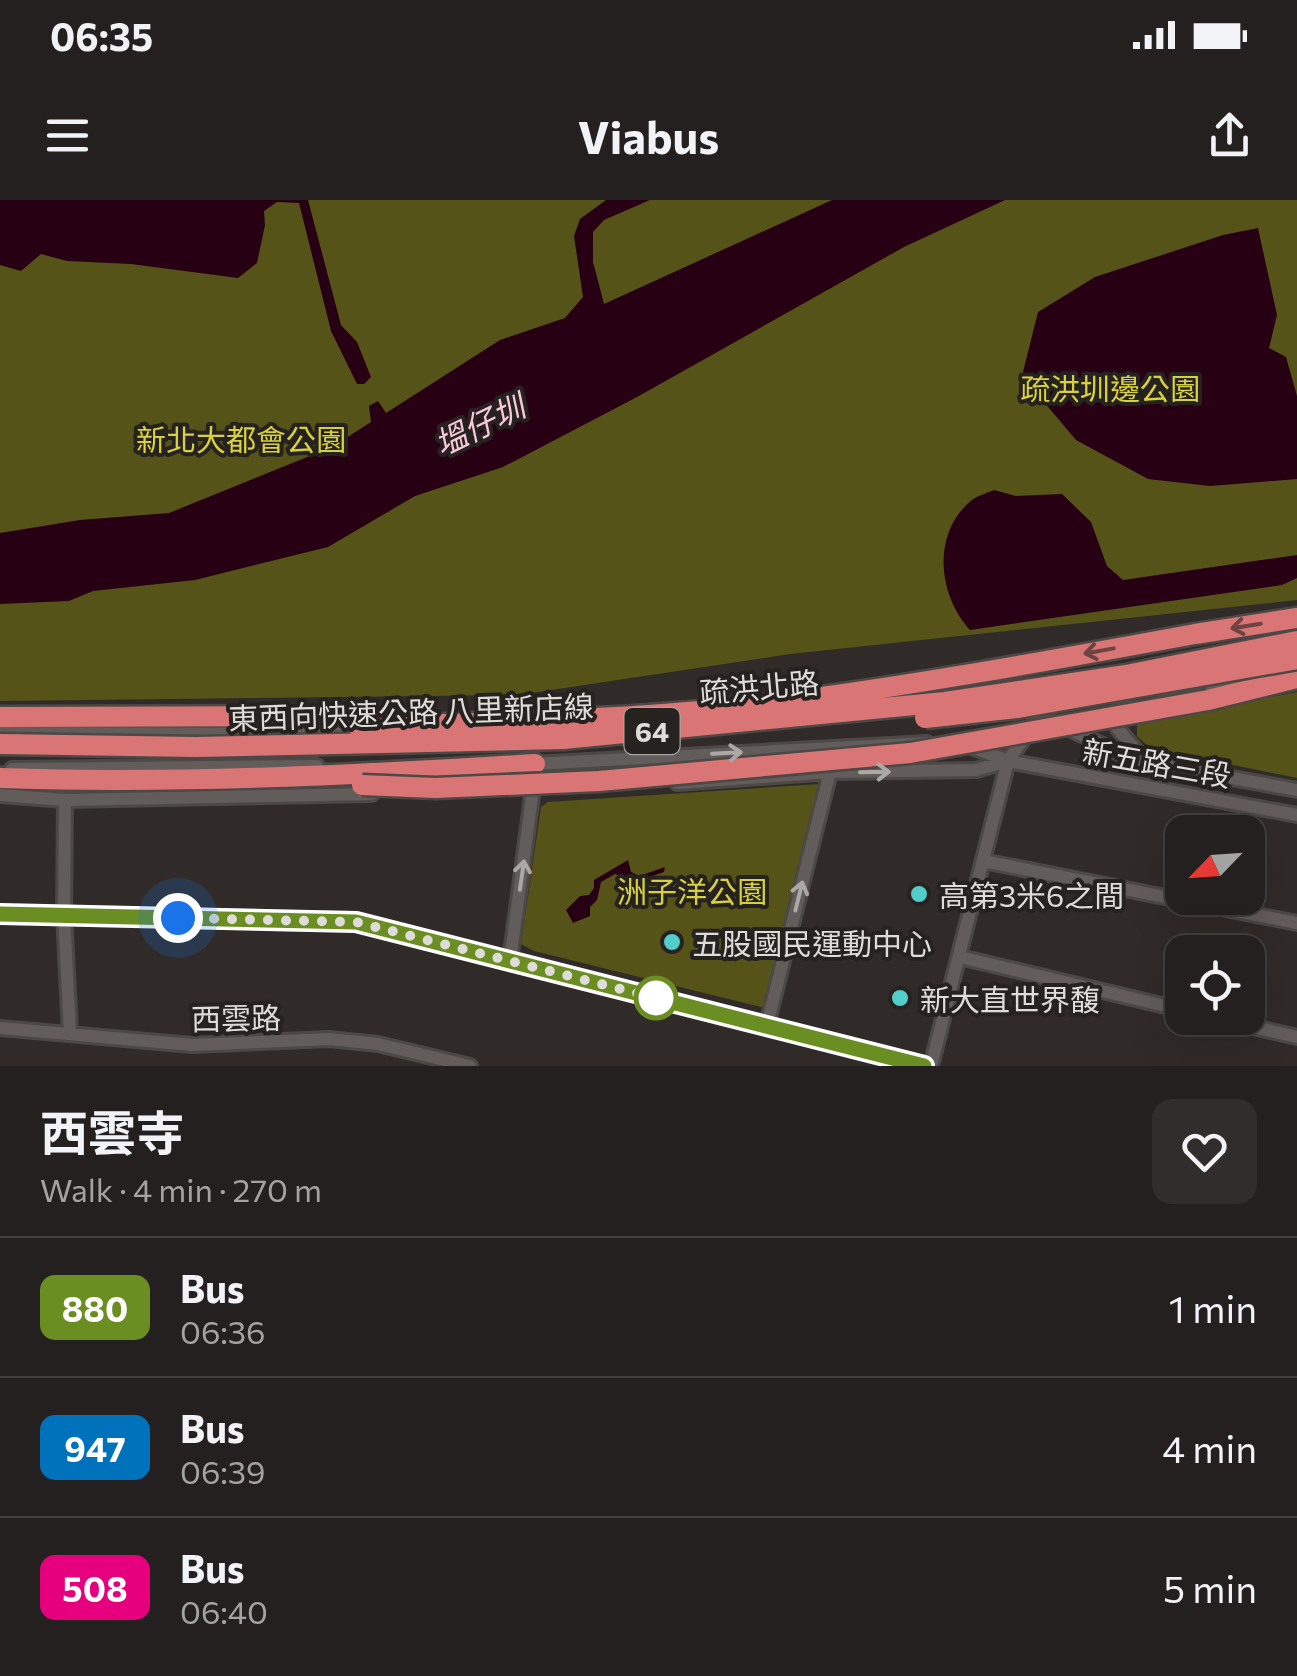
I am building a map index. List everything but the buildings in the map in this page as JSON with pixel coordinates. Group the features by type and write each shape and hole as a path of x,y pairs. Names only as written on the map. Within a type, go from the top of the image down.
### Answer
{"highway":[{"path":"58,733 114,728 358,727 584,719 765,704 942,680 1297,618"},
{"name":"東西向快速公路 八里新店線","path":"0,744 196,748 563,739 945,702 1126,675 1297,641"},
{"name":"東西向快速公路 八里新店線","path":"0,757 556,751 1018,708 1297,659"},
{"path":"0,779 24,791 65,792 362,785 435,788 599,781 910,753 1208,700 1297,677"},
{"path":"0,717 168,719 518,713 568,725"},
{"path":"0,779 66,790 535,764"}],"main road":[{"path":"0,914 356,922 927,1066"}],"street":[{"path":"927,1066 960,957 1008,761 1040,715 1062,698 1297,677"},
{"name":"疏洪北路","path":"0,732 396,734 971,694 1040,715"},
{"path":"1129,694 1116,712 1118,728 1146,762"},
{"name":"新五路三段","path":"1040,715 1134,760 1297,790"},
{"path":"0,769 535,764 910,742 980,747 1008,761"},
{"path":"910,742 952,770"},
{"path":"0,794 66,790 533,789 746,780 830,772 976,770 1008,761"},
{"name":"新五路三段","path":"1008,761 1297,814"},
{"path":"767,1025 830,772"},
{"path":"510,961 533,789"},
{"path":"66,790 64,915 70,1032"},
{"path":"983,861 1297,923"},
{"path":"960,957 1165,1006"},
{"name":"西雲路","path":"0,1028 192,1045 329,1039 378,1044 470,1066"},
{"path":"1265,1030 1297,1038"}],"green space":[{"name":"新北大都會公園","path":"0,200 1297,200 1297,600 790,654 518,695 0,701"},
{"path":"1297,692 1297,778 1150,748 1137,736 1137,723"},
{"name":"洲子洋公園","path":"819,784 765,1008 534,951 521,944 541,807 548,802"}],"water":[{"path":"0,200 308,200 341,325 357,342 371,377 364,384 357,384 331,331 299,203 277,202 264,211 257,263 238,278 131,264 67,261 41,254 21,271 0,265"},
{"name":"塭仔圳","path":"606,200 650,200 604,220 593,232 593,262 604,304 832,200 1005,200 904,247 637,397 503,467 415,496 328,547 195,580 93,591 69,601 0,604 0,533 80,520 169,513 332,447 371,422 369,406 378,401 386,413 500,340 565,318 583,297 574,236 580,219"},
{"path":"1258,228 1277,315 1269,348 1286,357 1297,396 1297,479 1210,486 1148,479 1076,440 1022,376 1038,312 1095,277 1223,235"},
{"path":"994,490 1016,496 1062,494 1091,522 1107,566 1123,580 1297,555 1297,578 1282,585 970,630 951,600 945,546 959,514 974,499"},
{"path":"628,860 631,872 639,876 665,867 664,872 635,882 615,874 601,882 590,916 573,923 566,910 580,896 589,895 594,880"}],"bus line":[{"name":"880","path":"0,914 356,922 924,1066"}],"place":[{"name":"高第3米6之間","path":"919,894"},
{"name":"五股國民運動中心","path":"672,942"},
{"name":"新大直世界馥","path":"900,998"}],"route":[{"path":"178,918 356,922 656,998"}],"park label":[{"name":"疏洪圳邊公園","path":"1110,387"}]}
